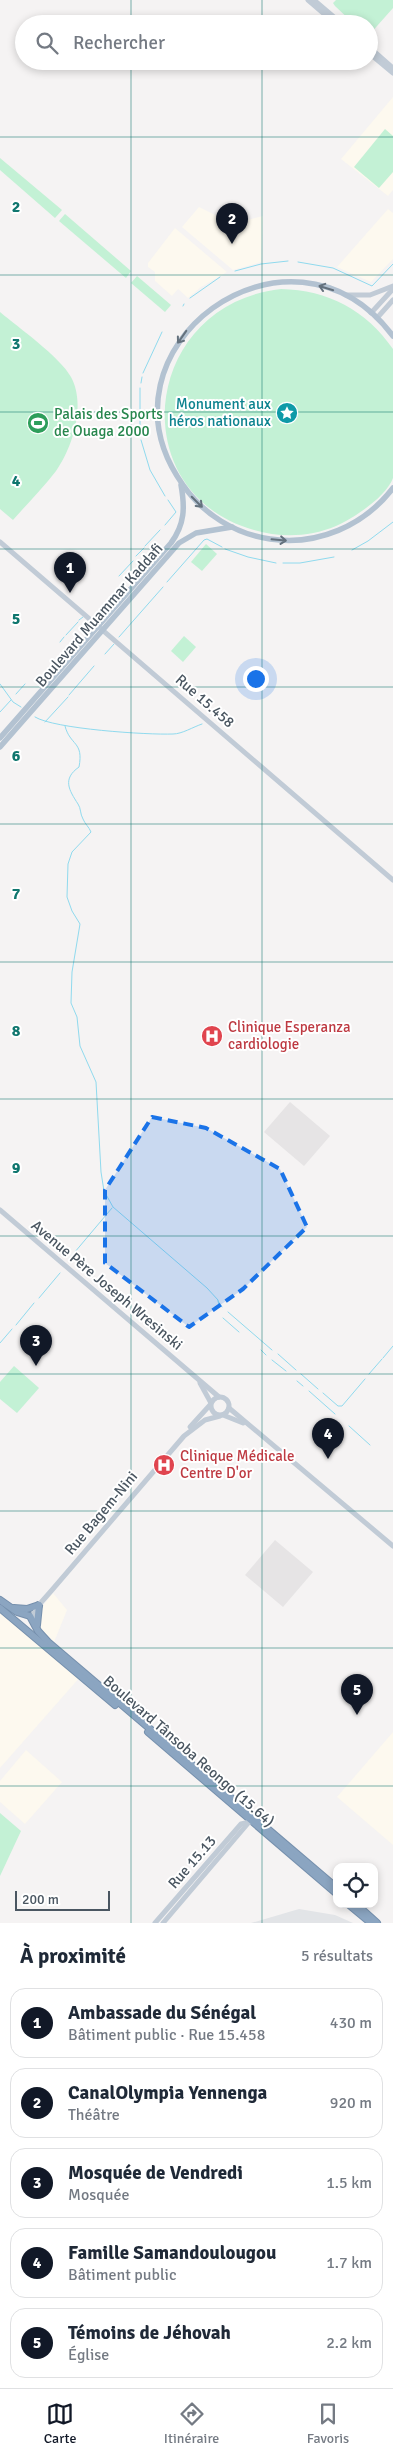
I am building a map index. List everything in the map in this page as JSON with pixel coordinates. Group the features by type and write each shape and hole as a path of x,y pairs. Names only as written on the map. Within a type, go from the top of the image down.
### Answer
{"highway":[{"path":"1,1604 22,1610 38,1606 36,1617 38,1631"},
{"path":"1,1604 29,1617 38,1631 132,1715 333,1885"},
{"name":"Boulevard Tânsoba Reongo (15.64)","path":"1,1604 21,1626 333,1891"},
{"path":"29,1617 29,1627 21,1626 19,1618 29,1617"},
{"path":"353,1908 371,1923"},
{"path":"360,1908 377,1923"}],"main road":[{"path":"308,0 326,15"},
{"path":"314,0 332,15"},
{"path":"378,55 393,68"},
{"path":"378,60 393,73"},
{"path":"393,336 371,313 343,295 303,283 261,285 225,298 204,312 189,328 168,364 159,404 164,447 181,483 203,508 232,527 272,540 296,541 319,537 341,530 361,519 378,505 393,488"},
{"path":"343,295 370,295 393,287"},
{"path":"371,313 393,287"},
{"path":"377,318 393,300"},
{"name":"Boulevard Muammar Kaddafi","path":"0,747 175,538 185,511 181,483"},
{"name":"Boulevard Muammar Kaddafi","path":"0,738 182,540 201,531 232,527"},
{"name":"Rue 15.458","path":"0,542 393,880"},
{"name":"Avenue Père Joseph Wresinski","path":"0,1210 219,1397"},
{"name":"Avenue Père Joseph Wresinski","path":"197,1379 210,1404"},
{"path":"184,1436 214,1399 219,1397 226,1399 229,1408 246,1423 393,1546"},
{"path":"210,1404 213,1412 246,1423"},
{"path":"184,1436 205,1420 221,1415 229,1408"},
{"name":"Rue Bagem-Nini","path":"29,1617 184,1436"},
{"path":"250,1821 259,1821"},
{"name":"Rue 15.13","path":"155,1923 241,1824 250,1821"},
{"name":"Rue 15.13","path":"163,1923 250,1821"}],"highlighted area":[{"path":"152,1117 206,1128 280,1169 307,1227 243,1289 189,1327 105,1263 105,1190"}],"shaded area":[{"path":"393,97 393,190 388,196 341,159"},
{"path":"199,207 219,217 244,221 263,216 261,262 233,270 182,227"},
{"path":"388,209 393,213 393,259 371,282 337,267"},
{"path":"175,228 227,272 201,287 188,298 178,289 172,296 155,281 155,272 148,267 148,263"},
{"path":"290,1102 330,1136 304,1166 264,1132"},
{"path":"275,1540 313,1572 283,1607 245,1575"},
{"path":"53,1593 67,1610 54,1642 40,1628 37,1621 42,1607"},
{"path":"0,1608 81,1676 0,1768"},
{"path":"393,1732 393,1845 337,1797"},
{"path":"26,1750 62,1782 25,1824 0,1802 0,1781"},
{"path":"299,1909 335,1915 353,1923 251,1923"}],"green space":[{"path":"336,0 393,0 393,8 378,25 378,15 344,15 333,3"},
{"path":"385,129 393,136 393,172 379,188 354,167"},
{"path":"0,158 62,210 55,218 0,170"},
{"path":"65,214 131,271 126,278 59,221"},
{"path":"137,276 171,305 165,312 131,283"},
{"path":"281,289 315,293 344,305 371,323 393,349 393,478 377,499 343,522 326,530 295,535 264,533 254,530 212,510 183,479 168,442 165,402 176,363 199,328 234,302"},
{"name":"Palais des Sports de Ouaga 2000","path":"0,312 49,352 66,369 75,388 77,400 76,425 68,450 56,471 13,520 0,509"},
{"path":"206,544 217,554 202,571 191,562"},
{"path":"184,636 196,647 183,662 171,651"},
{"path":"14,1366 39,1388 17,1413 0,1399 0,1382"},
{"path":"0,1813 21,1831 0,1876"}],"waterway":[{"path":"235,271 261,264 288,261"},
{"path":"298,262 333,268 372,286 393,264"},
{"path":"190,298 220,277"},
{"path":"143,373 162,332"},
{"path":"141,383 142,377"},
{"path":"140,388 140,433"},
{"path":"141,440 150,470 165,496"},
{"path":"165,525 176,512 168,500"},
{"path":"352,550 368,541 393,522"},
{"path":"145,546 160,530"},
{"path":"167,582 204,540 207,539 222,547"},
{"path":"136,556 144,548"},
{"path":"225,549 248,557 276,563"},
{"path":"283,563 300,563 334,557"},
{"path":"119,576 133,561"},
{"path":"119,637 163,587"},
{"path":"79,620 83,617"},
{"path":"66,635 78,622"},
{"path":"60,642 64,637"},
{"path":"105,654 114,644"},
{"path":"69,695 94,666"},
{"path":"0,684 13,702 21,707"},
{"path":"16,694 25,684"},
{"path":"45,722 68,697"},
{"path":"0,712 11,700"},
{"path":"35,717 61,725 80,728 160,734 176,734 202,724"},
{"path":"65,726 80,752 79,767 70,776 69,785 82,817 91,832 72,852 68,864 67,897 72,911 80,924 72,972 71,1003 77,1017 80,1046 96,1082 101,1172 104,1191 113,1207 207,1288 218,1300 219,1306"},
{"path":"69,1259 112,1208"},
{"path":"39,1298 60,1273"},
{"path":"218,1301 222,1307"},
{"path":"16,1325 34,1303"},
{"path":"228,1312 272,1350"},
{"path":"223,1318 239,1332"},
{"path":"0,1343 12,1329"},
{"path":"383,1358 393,1346"},
{"path":"261,1350 266,1355"},
{"path":"278,1354 296,1370"},
{"path":"369,1374 382,1359"},
{"path":"272,1360 286,1371"},
{"path":"301,1374 318,1389"},
{"path":"323,1393 338,1406 342,1406 365,1379"},
{"path":"297,1381 303,1386"},
{"path":"309,1391 335,1414"},
{"path":"349,1426 370,1445"}],"place":[{"name":"CanalOlympia Yennenga","path":"232,244"},
{"name":"Monument aux héros nationaux","path":"287,413"},
{"name":"Palais des Sports de Ouaga 2000","path":"38,423"},
{"name":"Ambassade du Sénégal","path":"70,593"},
{"name":"Clinique Esperanza cardiologie","path":"212,1036"},
{"name":"Mosquée de Vendredi","path":"36,1366"},
{"name":"Famille Samandoulougou","path":"328,1459"},
{"name":"Clinique Médicale Centre D'or","path":"164,1465"},
{"name":"Témoins de Jéhovah","path":"357,1715"}]}
